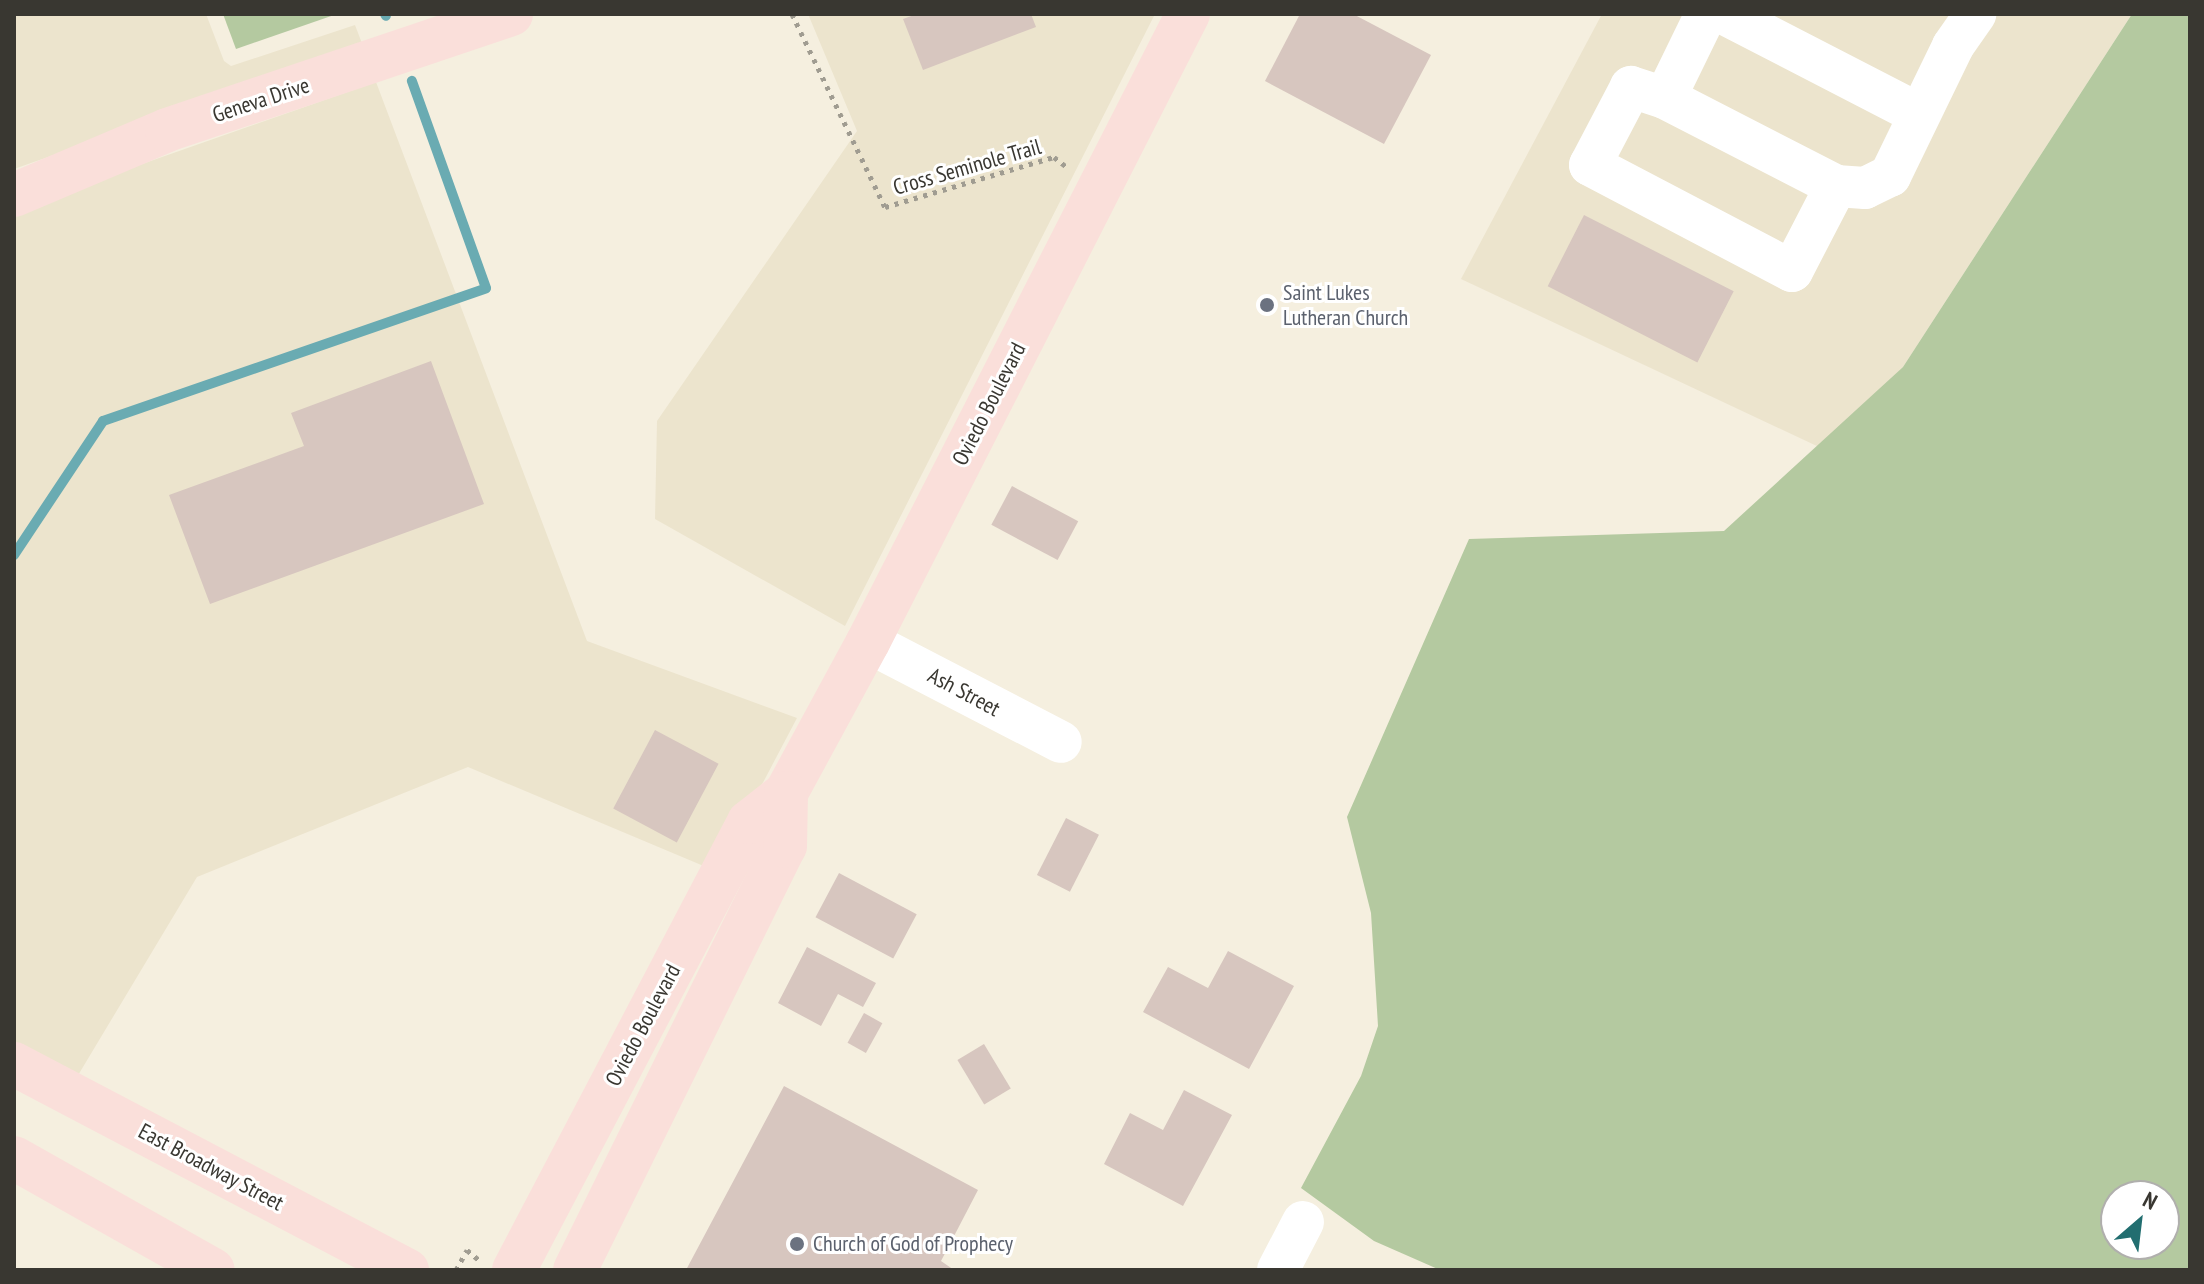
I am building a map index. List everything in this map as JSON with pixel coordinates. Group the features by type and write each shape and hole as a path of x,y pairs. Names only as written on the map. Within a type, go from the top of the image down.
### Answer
{"main road":[{"name":"Geneva Drive","path":"14,195 167,130 511,14"},
{"name":"Oviedo Boulevard","path":"514,1270 749,822 786,793 868,642 1188,14"},
{"name":"Oviedo Boulevard","path":"575,1270 785,846 786,793"},
{"name":"East Broadway Street","path":"14,1064 407,1270"},
{"path":"14,1158 213,1270"}],"street":[{"path":"1665,98 1706,14"},
{"path":"1725,14 1919,114"},
{"path":"1836,186 1792,271 1590,165 1631,87 1665,98 1836,186 1865,188 1890,176 1953,46 1975,14"},
{"name":"Ash Street","path":"868,642 1061,742"},
{"path":"1278,1270 1303,1222"}],"path":[{"name":"Cross Seminole Trail","path":"792,14 885,207 1054,157 1075,172"},
{"path":"456,1270 467,1250"}],"shaded area":[{"path":"14,14 206,14 224,61 231,66 355,25 363,46 14,169"},
{"path":"808,14 1155,14 845,626 655,519 657,421 857,131"},
{"path":"1602,14 2132,14 1903,367 1819,447 1461,279"},
{"path":"376,82 587,641 797,718 758,792 706,867 468,767 197,877 68,1092 14,1064 14,209"}],"green space":[{"path":"223,14 337,14 236,49"},
{"path":"2132,14 2190,14 2190,1270 1440,1270 1374,1241 1301,1188 1361,1076 1378,1026 1371,913 1347,817 1469,539 1724,531 1903,367"}],"building":[{"path":"917,14 1031,14 1036,27 923,70 903,19"},
{"path":"1300,14 1353,14 1431,55 1384,144 1265,81"},
{"path":"1584,215 1734,291 1697,363 1548,286"},
{"path":"431,361 484,504 210,604 169,495 304,446 291,413"},
{"path":"1012,486 1078,521 1058,560 991,525"},
{"path":"655,730 719,764 677,842 613,809"},
{"path":"1066,818 1099,835 1070,892 1037,875"},
{"path":"839,873 917,914 893,958 816,917"},
{"path":"807,947 876,983 863,1007 838,994 821,1026 778,1003"},
{"path":"1228,951 1294,986 1249,1069 1143,1012 1168,967 1208,988"},
{"path":"864,1013 882,1023 866,1053 848,1043"},
{"path":"984,1044 1011,1089 984,1105 957,1060"},
{"path":"784,1086 978,1190 941,1261 954,1270 686,1270"},
{"path":"1184,1090 1232,1115 1183,1206 1104,1164 1130,1113 1163,1130"}],"waterway":[{"path":"14,555 103,421 486,288 412,81"}],"place":[{"name":"Saint Lukes Lutheran Church","path":"1267,305"},
{"name":"Church of God of Prophecy","path":"797,1244"}]}
